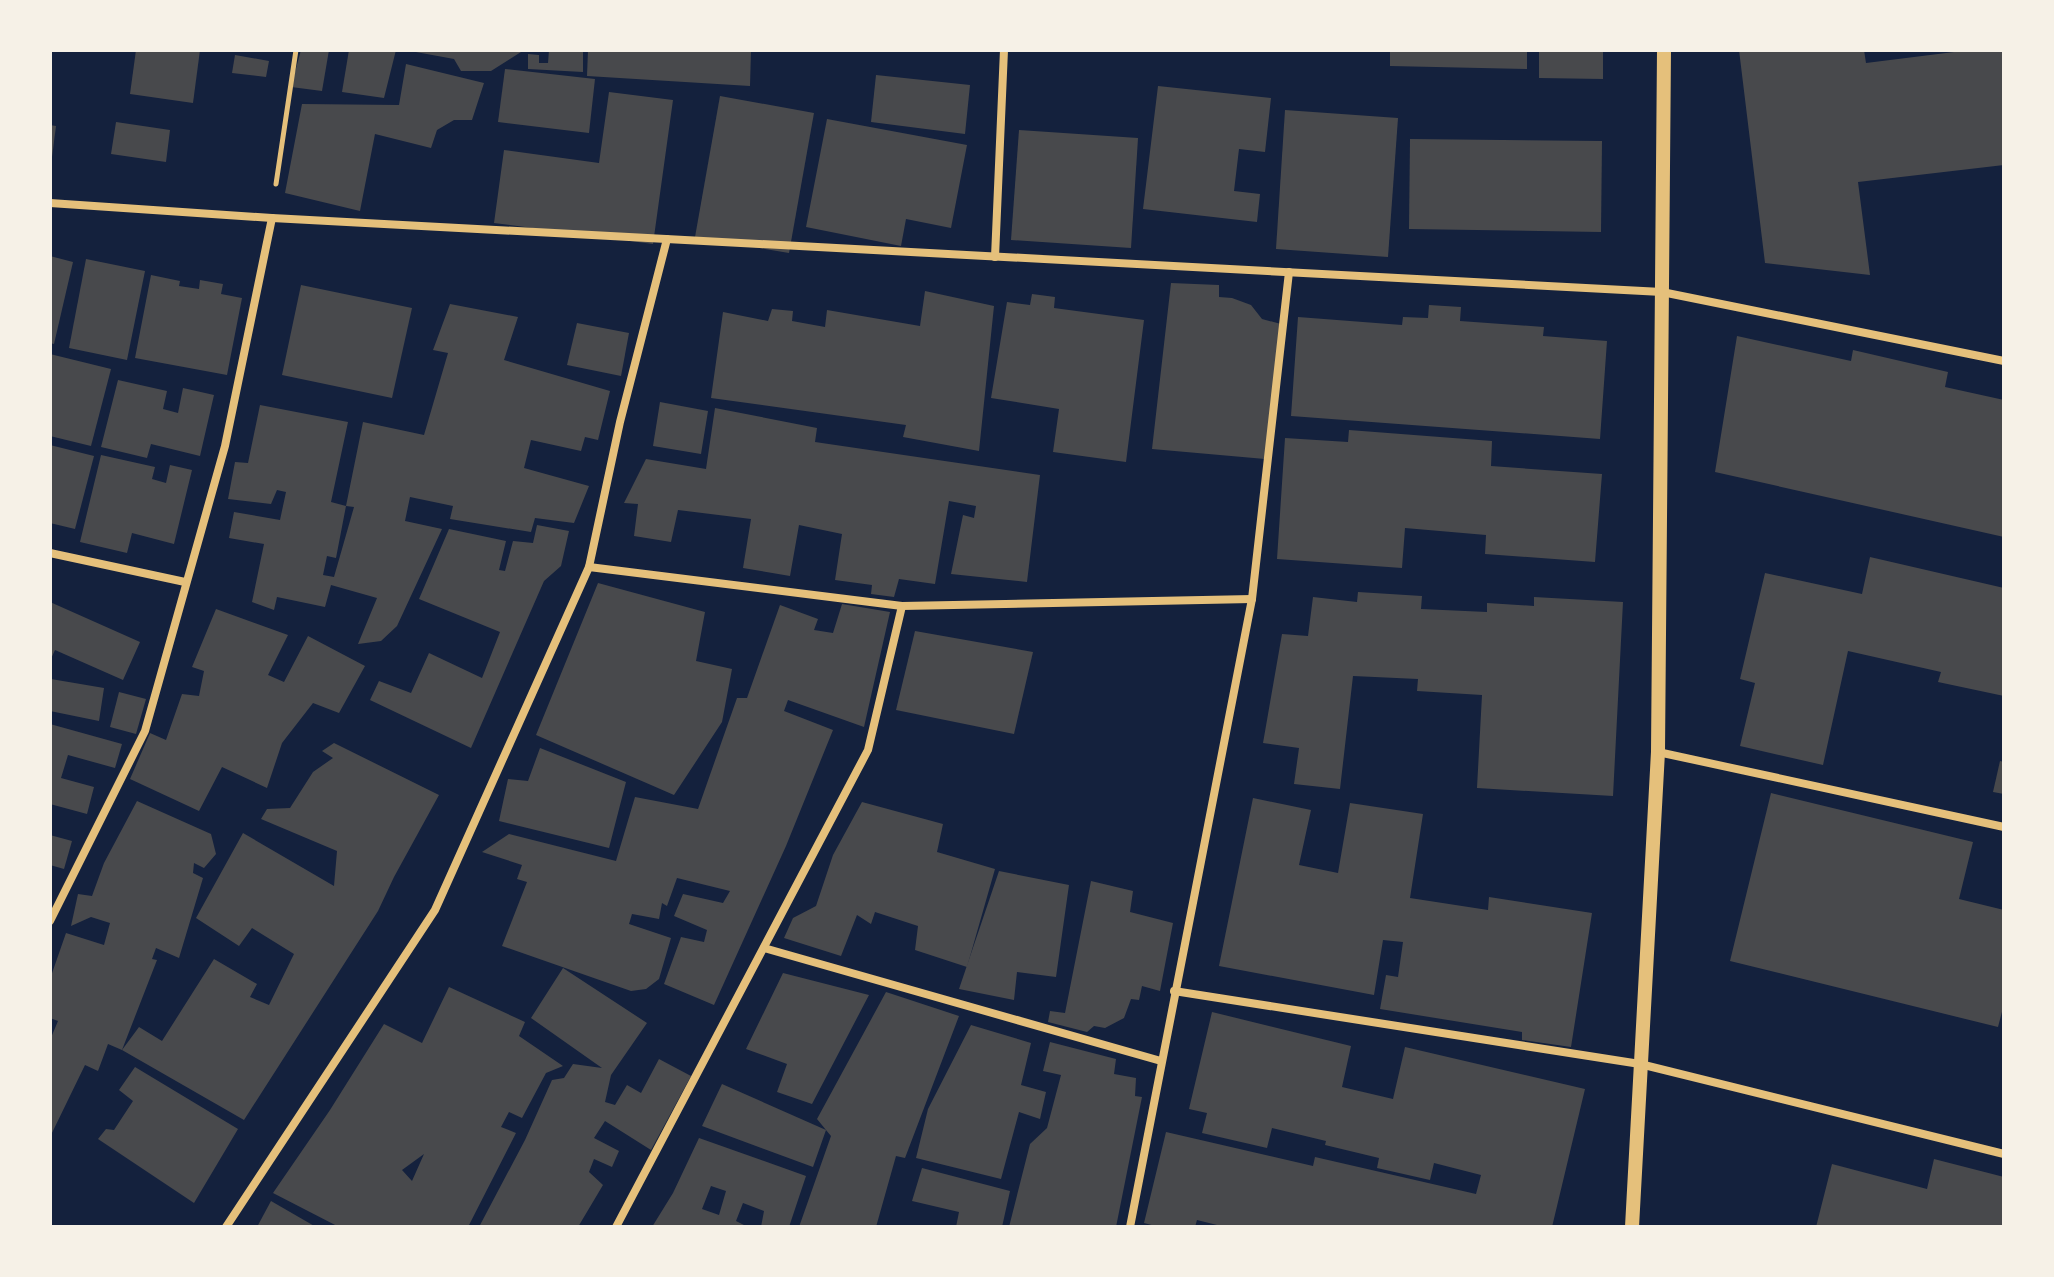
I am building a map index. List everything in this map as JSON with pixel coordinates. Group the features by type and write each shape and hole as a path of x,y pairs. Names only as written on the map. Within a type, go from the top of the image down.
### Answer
{"street":[{"path":"995,257 1004,50"},
{"path":"1632,1227 1658,752 1664,50"},
{"path":"50,203 272,218 1662,292 2004,361"},
{"path":"50,921 145,731 225,446 272,218"},
{"path":"226,1227 435,910 589,567 620,422 667,239"},
{"path":"1132,1227 1174,991 1252,599 1289,272"},
{"path":"50,553 185,582"},
{"path":"589,567 902,606 1252,599"},
{"path":"616,1227 868,750 902,606"},
{"path":"1658,752 2004,827"},
{"path":"764,948 1161,1061"},
{"path":"1174,991 1640,1064 2004,1154"}],"path":[{"path":"272,218 296,50"}],"building":[{"path":"136,50 200,50 193,103 130,94"},
{"path":"301,50 329,50 322,91 291,87"},
{"path":"349,50 396,50 384,98 342,92"},
{"path":"405,50 521,52 491,71 461,71 454,59"},
{"path":"549,50 583,50 583,72 528,69 528,54 539,55 539,63 548,63"},
{"path":"588,50 751,50 750,86 587,76"},
{"path":"1390,50 1527,50 1527,69 1390,66"},
{"path":"1539,50 1603,50 1603,79 1539,78"},
{"path":"1739,50 1864,50 1866,63 1970,50 2004,50 2004,165 1858,182 1870,275 1765,263"},
{"path":"235,55 269,61 266,77 232,73"},
{"path":"406,64 484,83 472,120 454,120 437,130 431,148 375,134 360,211 285,193 302,104 399,105"},
{"path":"505,69 595,79 589,133 498,122"},
{"path":"876,75 970,85 965,134 871,122"},
{"path":"1158,86 1271,98 1265,152 1239,149 1234,191 1260,194 1257,222 1143,209"},
{"path":"609,92 673,100 653,244 494,223 504,150 599,163"},
{"path":"720,96 814,113 789,253 695,237"},
{"path":"1285,110 1398,118 1388,257 1276,249"},
{"path":"827,119 967,145 951,228 906,219 901,246 806,227"},
{"path":"116,122 170,130 166,162 111,154"},
{"path":"50,125 56,126 52,157 50,157"},
{"path":"1019,130 1138,138 1131,248 1011,240"},
{"path":"1410,139 1602,141 1601,232 1409,229"},
{"path":"50,256 73,262 54,344 50,343"},
{"path":"86,259 145,271 127,360 69,348"},
{"path":"151,275 180,281 179,286 199,289 200,280 223,284 221,294 242,298 227,375 135,358"},
{"path":"1171,283 1219,285 1219,297 1251,305 1262,319 1281,324 1265,459 1152,449"},
{"path":"301,285 412,308 392,398 282,375"},
{"path":"925,291 994,306 979,451 903,437 906,425 711,398 723,312 768,321 772,309 793,311 792,321 825,327 827,310 920,326"},
{"path":"1032,294 1055,297 1054,308 1144,320 1126,462 1053,452 1059,409 991,398 1007,302 1030,305"},
{"path":"450,304 518,317 504,360 610,391 598,440 585,437 581,451 531,440 524,468 589,486 574,523 535,518 531,532 450,519 453,506 410,497 405,521 442,529 397,626 381,641 358,644 377,598 331,585 325,607 277,597 274,610 252,602 264,544 229,538 234,512 280,520 286,492 277,490 271,504 228,499 235,462 248,463 260,405 348,422 331,502 346,506 363,422 424,435 448,353 433,350","holes":["346,506 354,507 334,577 323,575 327,556 336,558"]},
{"path":"1429,305 1461,307 1460,321 1544,327 1543,336 1607,341 1600,439 1291,416 1298,317 1402,325 1403,317 1428,318"},
{"path":"577,323 629,333 621,376 567,365"},
{"path":"1737,336 1851,361 1853,350 1948,372 1945,387 2004,400 2004,537 1715,472"},
{"path":"50,354 111,369 91,446 50,436"},
{"path":"118,380 167,391 163,409 178,413 183,388 214,395 200,456 151,444 147,458 101,447"},
{"path":"660,402 708,411 701,454 653,446"},
{"path":"715,408 817,428 815,442 1040,475 1027,582 951,574 963,515 974,518 976,506 949,501 935,584 899,579 894,597 871,594 872,585 835,580 842,534 799,525 790,576 743,568 751,519 678,510 671,542 634,536 638,504 624,503 646,459 706,469"},
{"path":"1349,430 1492,441 1491,466 1602,474 1595,562 1485,554 1486,535 1405,528 1402,568 1277,559 1285,438 1348,442"},
{"path":"50,445 94,456 75,529 50,523"},
{"path":"101,455 155,467 152,479 166,483 170,465 192,470 174,544 132,533 127,553 80,542"},
{"path":"537,525 569,531 561,566 544,581 471,748 370,700 379,681 411,693 429,653 482,678 500,632 419,599 449,529 506,541 499,570 505,571 513,541 533,543"},
{"path":"1870,557 2004,588 2004,696 1938,682 1941,672 1848,651 1823,765 1740,746 1755,683 1740,679 1765,573 1862,594"},
{"path":"598,583 705,612 696,661 732,669 722,722 674,795 536,735"},
{"path":"1358,592 1422,596 1421,609 1487,612 1487,603 1534,606 1534,597 1623,602 1613,796 1477,788 1482,695 1417,691 1418,679 1353,676 1340,789 1294,784 1299,748 1263,743 1282,634 1308,636 1313,597 1357,602"},
{"path":"50,602 140,642 123,680 55,650 50,661"},
{"path":"842,604 890,612 864,727 788,700 784,711 833,730 786,846 714,1005 664,984 681,937 704,942 707,930 674,916 683,894 723,903 730,891 677,878 667,906 662,903 659,919 632,914 629,924 671,938 659,979 646,989 631,991 502,946 527,882 517,879 522,865 482,852 509,834 616,861 635,797 698,809 737,698 747,698 780,605 818,619 814,630 833,633"},
{"path":"216,609 288,635 268,675 284,682 308,636 365,666 339,713 313,703 282,743 267,788 222,767 199,811 130,779 150,733 166,740 182,694 199,696 204,671 192,667"},
{"path":"915,631 1033,652 1014,734 896,710"},
{"path":"51,679 104,688 99,721 50,711"},
{"path":"119,692 146,699 136,734 110,727"},
{"path":"50,724 122,744 115,768 68,755 61,778 94,787 87,814 50,804"},
{"path":"334,743 439,795 378,911 244,1120 122,1050 139,1027 162,1041 214,959 257,984 250,997 269,1005 294,954 252,928 239,946 196,918 243,833 334,886 337,851 261,819 267,809 290,808 313,772 333,758 322,751"},
{"path":"540,748 626,782 609,848 499,821 508,779 528,781"},
{"path":"2000,761 2004,762 2004,794 1993,792"},
{"path":"1771,793 1973,842 1959,899 2004,910 2004,1004 1998,1027 1730,961"},
{"path":"1253,798 1311,810 1299,865 1338,873 1350,803 1423,814 1410,898 1488,910 1489,897 1592,913 1571,1047 1522,1040 1522,1032 1380,1009 1386,975 1398,977 1403,942 1383,940 1374,995 1219,966"},
{"path":"137,801 211,834 216,854 204,868 194,863 193,873 203,878 179,958 156,948 152,959 157,960 122,1050 108,1044 98,1071 85,1065 50,1137 50,1040 58,1021 50,1018 50,979 66,933 104,945 110,923 91,917 71,926 78,894 92,896 104,863"},
{"path":"862,802 943,824 937,852 995,869 967,967 915,950 918,926 875,912 871,924 857,915 841,956 784,938 793,918 816,906 833,855"},
{"path":"50,835 72,841 64,869 50,865"},
{"path":"999,871 1069,885 1056,977 1017,972 1014,1000 959,989"},
{"path":"1091,881 1133,891 1130,912 1173,923 1160,991 1142,986 1139,1000 1131,999 1124,1018 1105,1028 1094,1026 1087,1032 1048,1022 1050,1011 1065,1013"},
{"path":"563,968 647,1023 611,1075 605,1102 615,1105 627,1085 641,1093 659,1059 691,1076 651,1150 605,1121 594,1138 619,1151 612,1167 594,1159 589,1172 603,1185 578,1227 479,1227 525,1140 552,1080 564,1078 573,1064 602,1068 531,1018"},
{"path":"783,973 869,995 812,1104 777,1092 787,1064 746,1049"},
{"path":"449,987 525,1022 519,1036 563,1066 546,1073 522,1118 509,1112 501,1127 516,1133 468,1227 339,1227 273,1193 384,1024 422,1043","holes":["424,1154 412,1181 402,1170"]},
{"path":"886,992 959,1016 905,1158 896,1156 876,1227 799,1227 831,1136 817,1119"},
{"path":"1212,1012 1351,1046 1342,1087 1393,1099 1405,1047 1585,1089 1552,1227 1225,1227 1197,1220 1195,1227 1159,1227 1144,1223 1166,1132 1313,1166 1315,1157 1476,1194 1481,1175 1434,1163 1430,1180 1377,1168 1379,1158 1272,1128 1267,1148 1202,1133 1207,1113 1189,1109"},
{"path":"971,1025 1031,1043 1021,1085 1046,1092 1040,1119 1019,1112 1001,1179 916,1158 928,1109"},
{"path":"1050,1042 1116,1059 1114,1074 1136,1078 1135,1096 1142,1097 1116,1227 1009,1227 1030,1144 1047,1128 1061,1075 1043,1071"},
{"path":"135,1067 238,1129 194,1203 98,1139 106,1129 114,1130 133,1101 119,1090"},
{"path":"722,1084 826,1130 813,1167 702,1126"},
{"path":"699,1138 806,1176 789,1227 761,1227 764,1211 743,1203 736,1221 748,1227 652,1227 673,1193","holes":["711,1186 726,1191 719,1215 702,1209"]},
{"path":"1934,1159 2004,1177 2004,1227 1816,1227 1832,1164 1927,1189"},
{"path":"922,1168 1010,1191 1002,1227 956,1227 959,1212 912,1201"},
{"path":"271,1201 316,1227 257,1227"}]}
